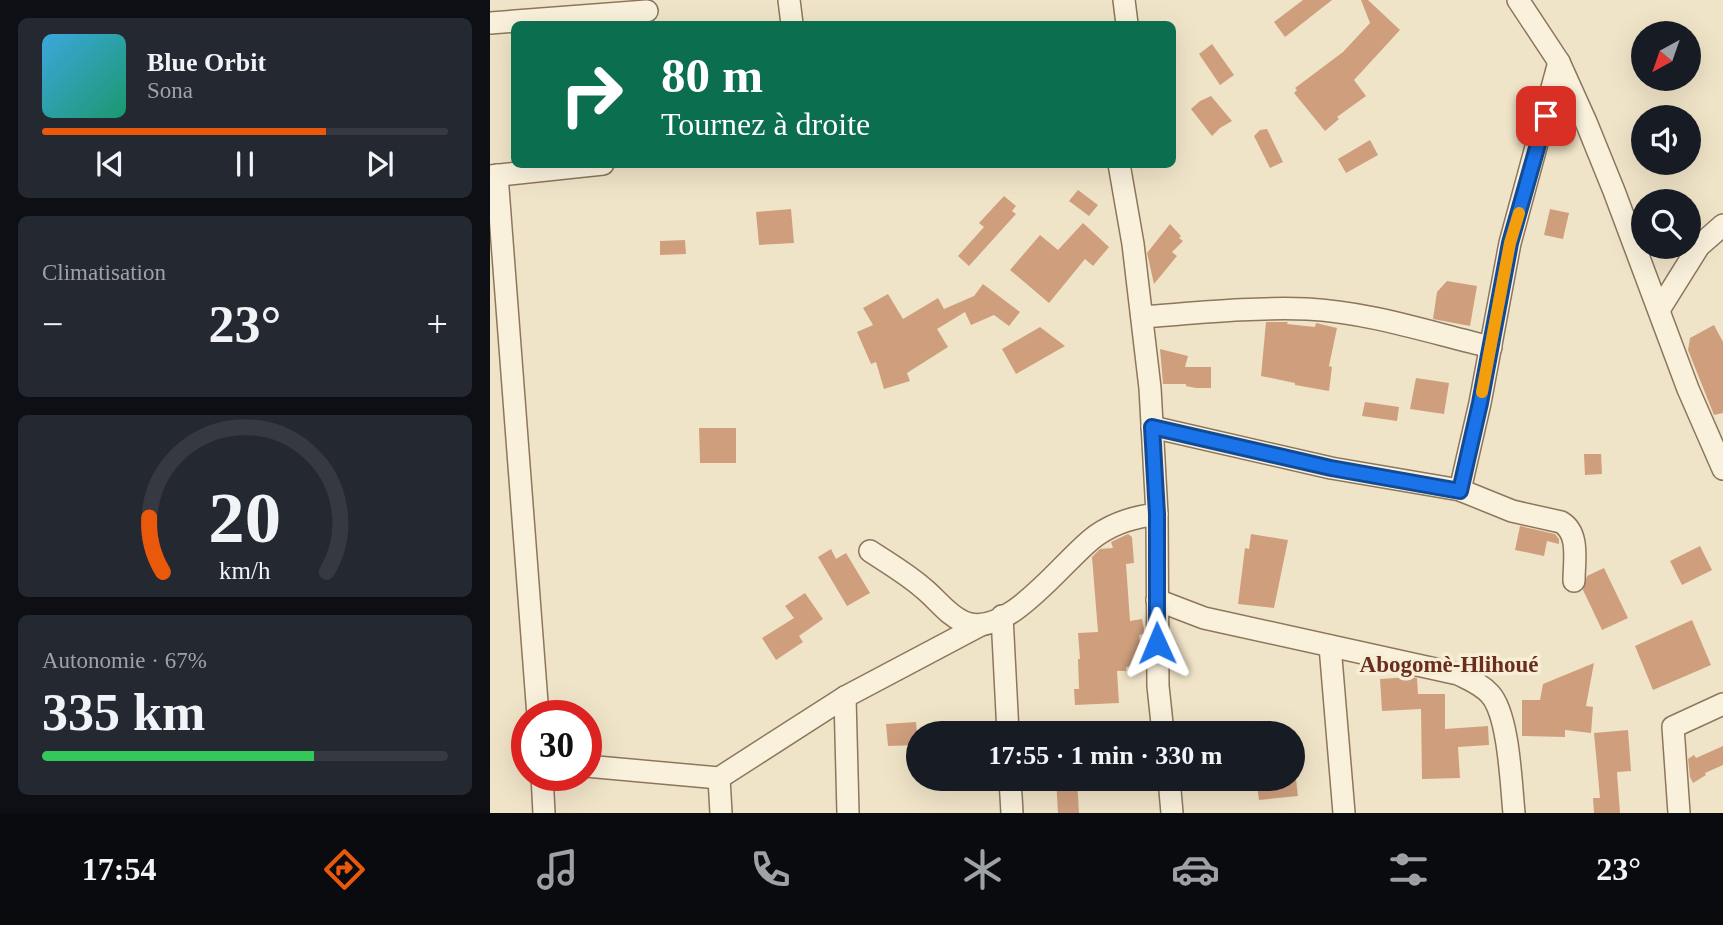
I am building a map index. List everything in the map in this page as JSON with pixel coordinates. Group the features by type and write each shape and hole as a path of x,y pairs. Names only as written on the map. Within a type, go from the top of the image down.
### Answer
{"street":[{"path":"789,0 792,21"},
{"path":"1124,0 1127,21"},
{"path":"1518,0 1559,62 1610,179 1688,390 1723,469"},
{"path":"519,21 647,12"},
{"path":"490,23 511,22"},
{"path":"1460,491 1510,243 1559,62"},
{"path":"537,700 493,175 563,168"},
{"path":"1120,168 1133,244 1150,388 1157,514 1158,686 1162,721"},
{"path":"1659,310 1699,246 1723,225"},
{"path":"1142,317 1234,310 1308,309 1356,315 1491,347"},
{"path":"1152,427 1331,468 1460,491 1512,511 1543,517 1568,526 1573,534 1574,581"},
{"path":"602,767 719,778 845,696 982,625 1012,613 1033,597 1096,536 1131,518 1157,514"},
{"path":"870,551 910,578 952,615 967,624 982,625"},
{"path":"1157,600 1205,618 1458,674 1479,684 1492,696 1501,711 1514,813"},
{"path":"1003,616 1007,721"},
{"path":"1330,646 1344,813"},
{"path":"845,696 848,813"},
{"path":"1679,813 1673,727 1723,704"},
{"path":"719,778 722,813"},
{"path":"543,791 544,813"},
{"path":"1011,791 1012,813"},
{"path":"1170,791 1172,813"}],"building":[{"path":"1303,0 1332,0 1285,37 1274,22"},
{"path":"1361,0 1368,0 1400,30 1354,80 1366,96 1337,117 1339,119 1325,131 1294,93 1297,90 1295,88 1343,52 1370,23"},
{"path":"1212,44 1234,75 1220,85 1199,54"},
{"path":"1211,96 1232,121 1212,136 1191,109"},
{"path":"1267,129 1283,162 1270,168 1254,136 1260,130"},
{"path":"1370,140 1378,155 1346,173 1338,159"},
{"path":"1078,190 1098,205 1089,216 1069,201"},
{"path":"1004,196 1016,206 1012,211 1016,214 969,266 958,256 984,227 979,223"},
{"path":"791,209 794,243 759,245 756,212"},
{"path":"1550,209 1569,213 1563,239 1544,235"},
{"path":"1083,223 1109,247 1093,266 1085,259 1049,303 1010,270 1040,235 1058,250"},
{"path":"1170,224 1183,241 1172,252 1177,256 1154,284 1147,253"},
{"path":"685,240 686,254 660,255 660,241"},
{"path":"1447,281 1477,286 1470,326 1433,319 1437,292"},
{"path":"983,284 1020,312 1009,326 994,315 971,325 965,312 937,329 948,347 907,373 910,381 884,389 876,362 871,364 857,332 873,325 863,308 888,294 903,319 938,298 944,309 974,296"},
{"path":"1266,322 1288,322 1287,324 1315,327 1316,323 1337,328 1329,366 1332,367 1329,391 1261,376"},
{"path":"1714,325 1723,342 1723,413 1714,415 1688,350 1690,338"},
{"path":"1040,327 1065,346 1016,374 1002,349"},
{"path":"1160,349 1188,356 1185,367 1211,367 1211,388 1163,384"},
{"path":"1416,378 1449,383 1444,414 1410,409"},
{"path":"1365,402 1399,407 1397,421 1362,416"},
{"path":"699,428 736,428 736,463 700,463"},
{"path":"1584,454 1601,454 1602,474 1585,475"},
{"path":"1520,526 1555,534 1559,544 1547,541 1544,556 1515,550"},
{"path":"1128,534 1132,537 1134,563 1126,564 1130,621 1142,619 1145,634 1139,635 1143,665 1117,671 1119,703 1075,705 1074,689 1079,689 1078,633 1098,632 1092,557 1100,549 1113,548 1111,542"},
{"path":"1251,534 1288,540 1274,608 1238,604 1245,548 1249,549"},
{"path":"1700,546 1712,570 1682,585 1670,561"},
{"path":"831,549 836,559 846,553 870,593 847,606 818,557"},
{"path":"1604,568 1628,618 1602,630 1583,590 1587,576"},
{"path":"805,593 823,619 799,636 803,642 776,660 762,638 794,618 785,606"},
{"path":"1692,620 1711,665 1653,690 1635,646"},
{"path":"1594,663 1586,706 1593,707 1591,733 1565,730 1565,737 1522,736 1522,700 1540,700 1543,684"},
{"path":"1417,678 1418,694 1445,694 1445,729 1488,726 1489,745 1458,747 1460,778 1422,779 1421,709 1382,711 1380,679"},
{"path":"906,723 906,745 888,746 886,724"},
{"path":"1628,730 1631,771 1617,772 1620,813 1594,813 1593,798 1600,798 1594,733"},
{"path":"1723,746 1723,765 1705,773 1706,775 1693,783 1688,759"},
{"path":"1057,791 1078,791 1079,813 1058,813"},
{"path":"1258,791 1297,791 1298,796 1259,800"}],"slow traffic":[{"path":"1482,392 1510,243 1519,213"}],"district":[{"name":"Abogomè-Hlihoué","path":"1449,664"}],"route":[{"path":"1157,643 1157,514 1152,427 1331,468 1460,491 1480,403 1510,243 1546,116"}]}
